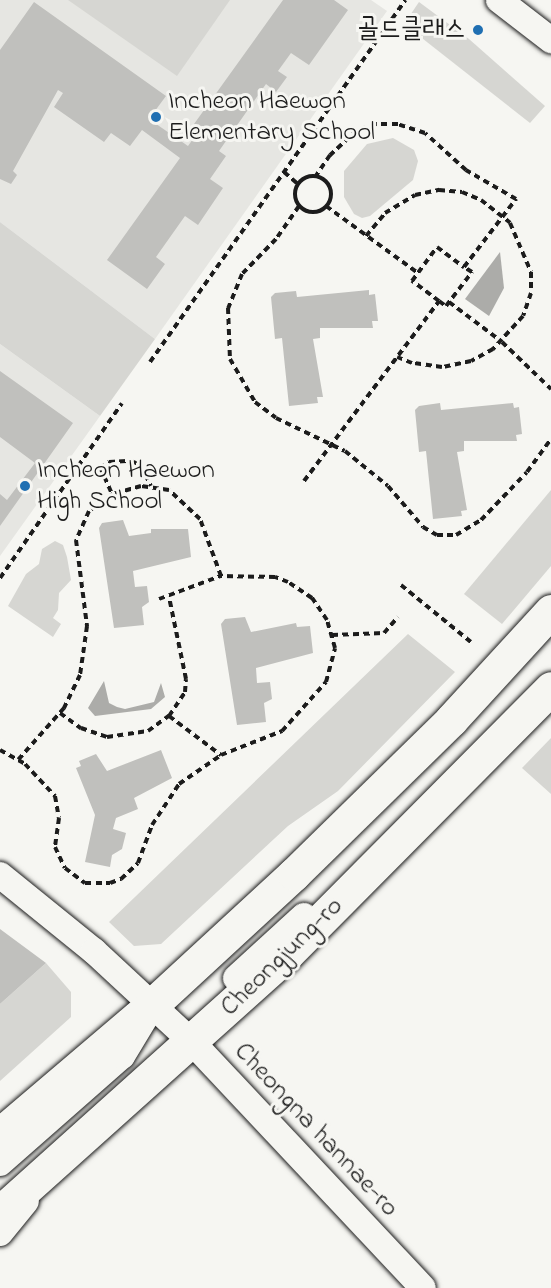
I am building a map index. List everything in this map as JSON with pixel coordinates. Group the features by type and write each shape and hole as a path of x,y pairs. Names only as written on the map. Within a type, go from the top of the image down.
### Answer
{"main road":[{"name":"Cheongjung-ro","path":"0,1134 153,1004 360,810 451,720 551,611"},
{"name":"Cheongjung-ro","path":"0,1212 192,1042 451,790 551,688"}],"street":[{"path":"499,0 551,39"},
{"name":"Cheongna hannae-ro","path":"0,875 153,1004 192,1042 423,1288"},
{"path":"0,1163 122,1056 153,1004"},
{"path":"0,1196 67,1151"},
{"path":"0,1233 67,1151"}],"path":[{"path":"150,362 405,0"},
{"path":"298,183 316,176 330,154 357,130 376,124 407,125 425,133 466,170 516,199 464,267"},
{"path":"284,172 298,183"},
{"path":"299,206 316,212 326,206 330,189 316,176"},
{"path":"298,183 295,195 299,206"},
{"path":"366,236 386,213 428,191 450,190 473,195 503,216 525,250 532,282 523,316 502,342 483,356 452,366 423,366 397,357"},
{"path":"299,206 276,239 236,282 228,308 227,346 234,369 255,402 276,418 332,443 388,486 423,527 447,536 465,531 481,520 527,472 551,439"},
{"path":"326,206 418,273"},
{"path":"437,247 464,267 472,272 446,306 412,281 437,247"},
{"path":"304,481 439,301"},
{"path":"448,302 502,342 551,389"},
{"path":"0,578 122,403"},
{"path":"74,472 90,473 109,462 131,461 141,465 151,486"},
{"path":"100,467 112,494"},
{"path":"18,760 60,713 80,675 86,641 76,540 89,511 112,494 128,487 151,486 169,490 192,507 208,536 221,576"},
{"path":"0,750 18,760 55,796 59,818 55,847 59,859 75,877 97,884 110,883 129,872 138,862 152,825 179,784 221,755 260,743 295,719 332,672 332,634 312,598 288,582 275,577 221,576 159,599"},
{"path":"401,585 471,642"},
{"path":"60,713 81,728 107,737 148,731 169,716 185,692 186,679 169,597"},
{"path":"332,634 384,633 398,617"},
{"path":"169,716 221,755"}],"shaded area":[{"name":"Incheon Haewon Elementary School","path":"0,0 371,0 387,11 155,339 0,222"},
{"path":"68,0 230,0 177,76"},
{"path":"419,2 469,39 545,106 530,123 404,24"},
{"path":"393,138 414,150 418,161 413,180 370,216 362,218 354,214 344,197 344,171 367,144"},
{"path":"0,222 155,339 100,416 0,344"},
{"path":"500,252 504,288 489,316 465,299"},
{"name":"Incheon Haewon High School","path":"0,344 100,416 0,556"},
{"path":"551,490 551,566 502,624 464,594"},
{"path":"55,541 63,545 71,580 59,593 58,610 53,618 61,624 53,637 8,606 26,574 39,564 42,549"},
{"path":"408,634 455,672 338,791 288,826 161,944 134,946 109,922"},
{"path":"104,681 109,703 117,707 125,709 154,702 161,683 165,697 151,709 95,716 88,708"},
{"path":"551,738 551,794 522,768"},
{"path":"46,963 71,992 71,1017 0,1081 0,1004"}],"building":[{"path":"283,0 334,0 348,10 309,65 291,53 278,71 287,77 276,92 266,84 219,151 226,156 210,179 223,188 198,225 185,216 156,257 165,264 147,289 107,260 180,158 142,130 130,146 111,133 104,142 54,107 63,93 58,90 13,171 17,175 11,184 0,179 0,50 34,2 166,96 149,119 188,146 195,136 189,131"},
{"path":"369,290 369,295 375,294 378,321 372,321 373,328 320,328 320,338 313,339 323,397 317,397 318,403 289,406 282,338 275,339 271,297 275,293 296,291 297,297"},
{"path":"0,371 73,423 0,526 0,494 7,500 35,463 0,437"},
{"path":"440,403 441,410 513,403 514,408 519,407 522,434 516,435 517,441 464,441 464,451 457,452 467,510 461,511 462,516 433,519 426,451 419,452 415,410 419,406"},
{"path":"123,520 129,536 151,533 151,529 188,529 191,557 133,571 135,587 147,586 149,602 142,607 144,625 114,628 99,528 102,523"},
{"path":"245,617 251,632 296,623 297,627 310,626 313,653 256,668 257,683 270,682 272,699 264,703 266,722 237,725 221,624 225,619"},
{"path":"161,750 172,778 134,798 138,809 116,818 113,829 126,833 122,849 112,855 110,867 85,862 95,815 76,768 81,766 79,761 96,754 107,771"},
{"path":"0,929 46,963 0,1004"}],"place":[{"name":"골드클래스","path":"478,30"},
{"name":"Incheon Haewon Elementary School","path":"156,117"},
{"name":"Incheon Haewon High School","path":"25,486"}]}
